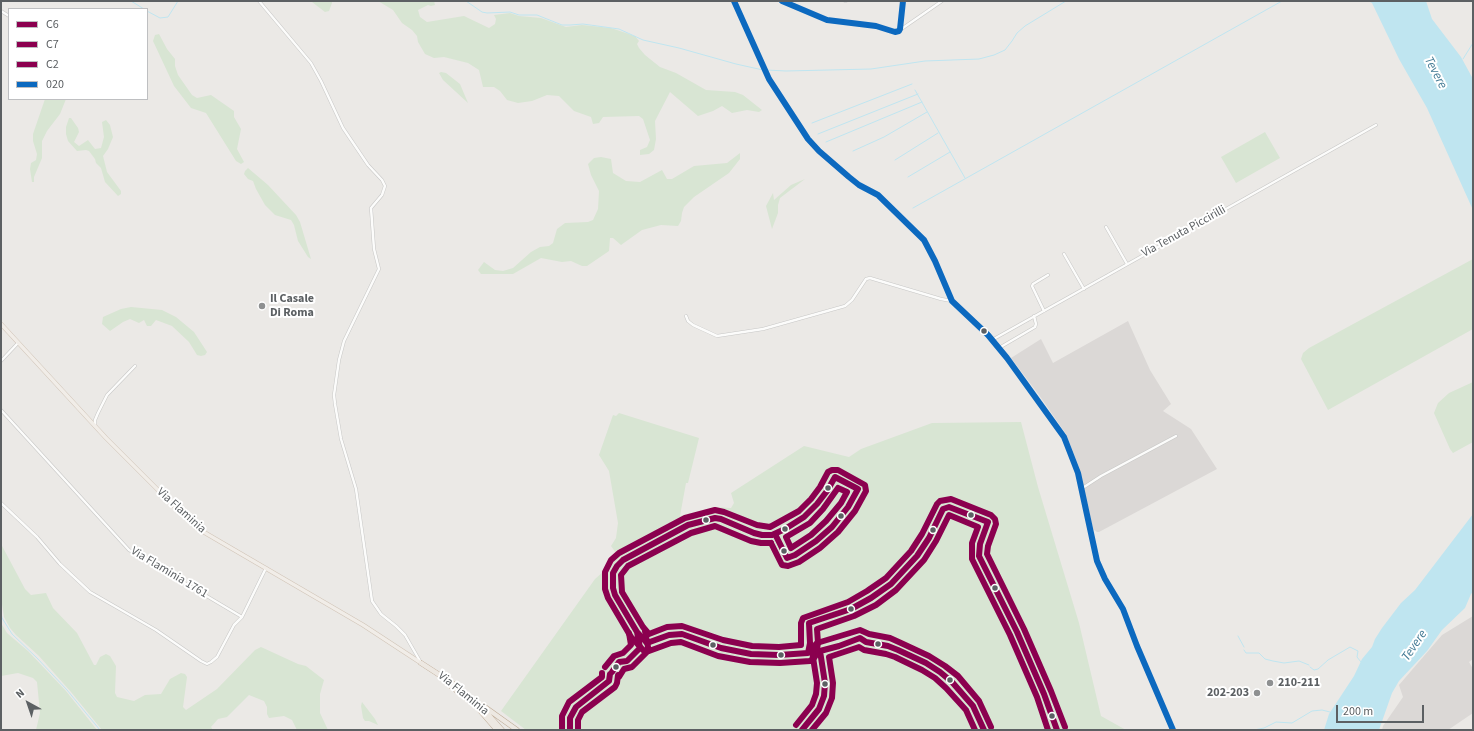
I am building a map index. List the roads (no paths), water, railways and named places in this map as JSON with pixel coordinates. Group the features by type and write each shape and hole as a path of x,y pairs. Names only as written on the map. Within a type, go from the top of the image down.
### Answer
{"highway":[{"name":"Via Flaminia","path":"421,663 452,683 470,697 502,730"},
{"name":"Via Flaminia","path":"421,663 477,707 498,730"},
{"path":"470,697 517,730"}],"main road":[{"path":"734,1 766,73 793,118 808,139 819,151 859,185 878,195 924,240 935,261 952,301 999,348 1029,387 1064,437 1075,464 1097,561 1105,579 1123,609 1173,730"},
{"name":"Via Flaminia","path":"1,324 95,427 195,527 363,625 421,663"}],"street":[{"path":"259,1 311,63 321,80 343,128 368,165 382,180 385,186 382,195 371,208 374,249 379,269 344,340 335,391 335,404 341,439 356,489 372,601 381,614 405,635 421,663"},
{"path":"782,1 827,20 876,26 895,32 902,30 942,1"},
{"path":"900,30 903,1"},
{"name":"Via Tenuta Piccirilli","path":"992,340 1376,125"},
{"path":"1106,227 1127,264"},
{"path":"1064,254 1084,289"},
{"path":"1044,311 1032,286 1048,275"},
{"path":"686,316 688,321 693,325 717,336 763,329 846,306 852,300 866,279 870,278 952,301"},
{"path":"999,348 1036,327 1034,316"},
{"path":"1,361 18,343"},
{"path":"95,427 95,420 107,395 135,366"},
{"name":"Via Flaminia 1761","path":"1,410 128,550 242,617"},
{"path":"1081,489 1098,478 1176,436"},
{"path":"1,503 37,537 60,564 100,600 156,630 207,664 217,656 234,624 242,617 266,568"}],"water":[{"name":"Tevere","path":"1368,1 1426,1 1432,19 1461,57 1473,79 1473,210 1427,108 1399,59 1372,3"},
{"name":"Tevere","path":"1473,514 1473,592 1465,608 1442,630 1427,651 1399,681 1392,693 1379,730 1324,730 1329,714 1354,676 1362,659 1372,647 1382,628 1401,603 1415,590"}],"waterway":[{"path":"131,1 142,8"},
{"path":"148,12 160,18 168,17 178,1"},
{"path":"466,1 482,12 487,13 510,12 519,15 537,15 562,25 583,24 619,29 643,40 763,70"},
{"path":"766,70 871,69 925,61 979,59 1005,50 1017,33 1025,26 1066,1"},
{"path":"913,208 1282,1"},
{"path":"1463,59 1473,43"},
{"path":"812,123 912,84"},
{"path":"915,90 965,178"},
{"path":"818,134 918,94"},
{"path":"826,142 922,102"},
{"path":"853,151 884,137 927,112"},
{"path":"895,160 938,133"},
{"path":"908,177 950,152"},
{"path":"1,613 2,618 12,634 67,690 100,730"},
{"path":"1238,636 1244,647"},
{"path":"1310,667 1314,670 1318,669 1328,660 1350,647 1358,651 1357,657 1361,662"},
{"path":"1244,650 1246,653 1259,653 1265,659 1273,661 1284,663 1299,661 1309,665"},
{"path":"1254,730 1264,728 1276,722 1292,723 1312,711 1322,710 1330,712"}],"place":[{"name":"Il Casale Di Roma","path":"262,306"},
{"name":"210-211","path":"1270,683"},
{"name":"202-203","path":"1257,693"}]}
